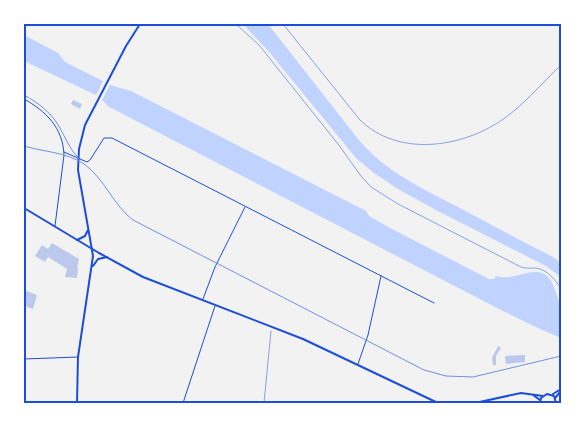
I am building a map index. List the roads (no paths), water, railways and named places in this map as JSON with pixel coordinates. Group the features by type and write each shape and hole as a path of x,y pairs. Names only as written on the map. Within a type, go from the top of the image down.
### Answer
{"street":[{"path":"77,403 78,357 92,268 92,249 80,187 78,153 85,125 140,24"},
{"path":"24,98 54,122 64,152 59,207 55,227"},
{"path":"64,152 87,162 102,139 108,137 434,303"},
{"path":"202,300 215,267 245,206"},
{"path":"24,208 143,277 303,339 438,403"},
{"path":"77,240 85,236 88,227"},
{"path":"92,268 97,260 106,257"},
{"path":"358,365 368,339 381,276"},
{"path":"183,403 215,305"},
{"path":"24,359 78,357"},
{"path":"476,403 522,393 543,396 547,394 552,395 561,390"},
{"path":"555,398 561,390"},
{"path":"533,394 540,402 543,396"},
{"path":"552,395 556,403"}],"water":[{"path":"243,24 268,24 358,139 380,161 417,186 553,257 561,263 561,277 546,266 436,210 374,173 356,158 270,53"},
{"path":"24,35 58,53 65,62 113,86 131,91 366,211 369,216 390,228 489,279 494,279 496,276 511,277 534,272 544,274 551,281 561,304 561,338 499,309 109,107 98,96 24,61"}],"railway":[{"path":"24,95 50,114 80,160"},
{"path":"24,146 77,160 98,177 120,207 133,220 424,370 446,376 473,377 561,356"}]}
